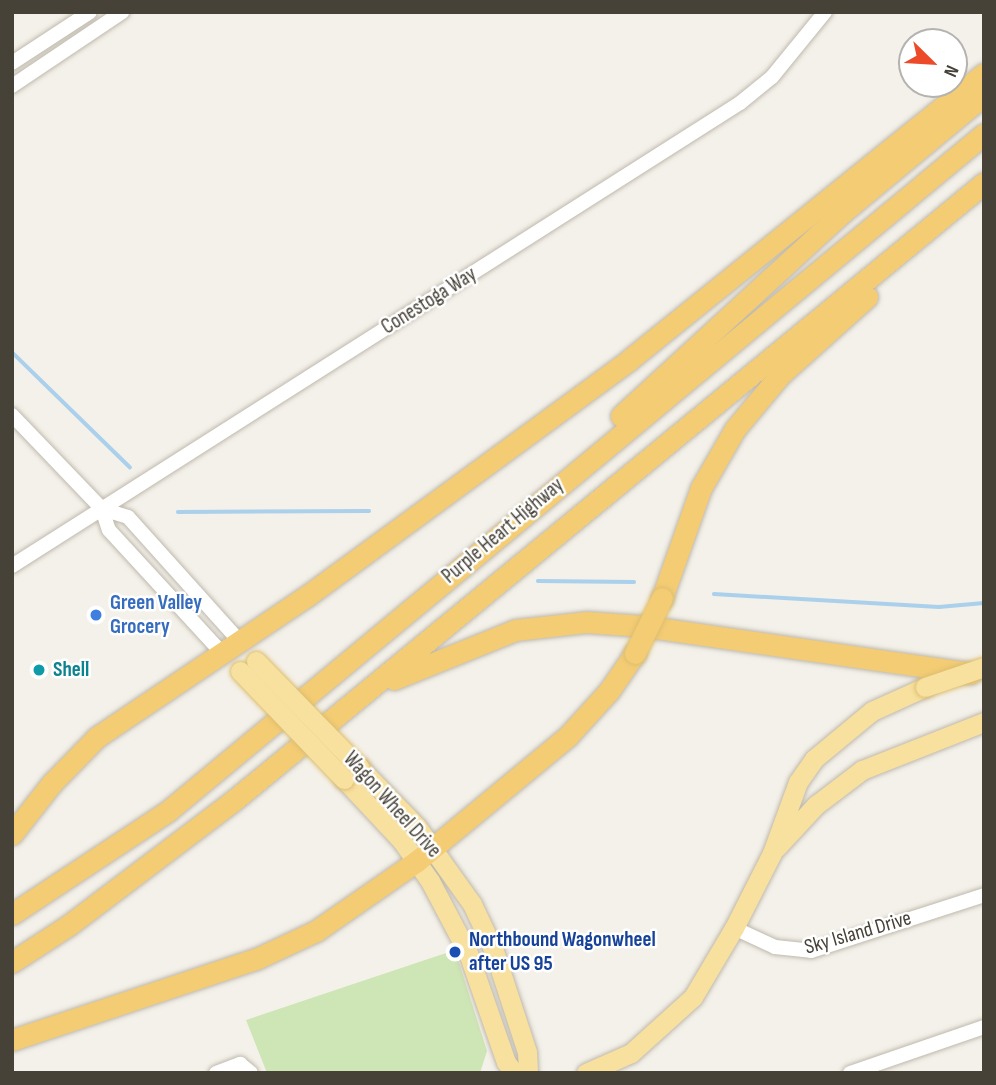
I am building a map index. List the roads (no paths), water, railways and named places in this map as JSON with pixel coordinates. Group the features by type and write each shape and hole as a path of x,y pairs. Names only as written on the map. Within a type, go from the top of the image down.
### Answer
{"highway":[{"path":"12,834 52,783 97,737 231,648 629,360 984,74"},
{"path":"412,606 730,321 827,226 984,95"},
{"name":"Purple Heart Highway","path":"12,914 167,811 984,134"},
{"name":"Purple Heart Highway","path":"12,962 159,860 984,183"},
{"path":"12,1040 286,948 417,861 568,736 609,691 635,653 662,598 701,488 760,397 804,352 984,194"},
{"path":"366,692 481,640 540,625 586,622 643,626 984,675"}],"main road":[{"name":"Wagon Wheel Drive","path":"231,648 352,773 433,847 472,904 506,989 527,1052 528,1073"},
{"path":"586,1073 631,1053 678,1015 710,972 772,853 798,782 814,759 872,710 925,687 984,667"},
{"path":"772,853 816,805 862,770 984,722"},
{"name":"Wagon Wheel Drive","path":"352,773 417,861 456,926 506,1062 514,1073"}],"street":[{"path":"12,62 90,12"},
{"path":"12,86 122,12"},
{"name":"Conestoga Way","path":"12,566 740,103 772,77 825,12"},
{"path":"12,415 102,509 109,530 231,648"},
{"path":"102,509 128,517 231,648"},
{"name":"Sky Island Drive","path":"734,928 775,947 811,951 984,895"},
{"path":"850,1073 984,1027"},
{"path":"216,1073 246,1068"}],"waterway":[{"path":"12,352 130,467"},
{"path":"178,512 369,511"},
{"path":"538,581 634,582"},
{"path":"714,594 939,607 984,603"}],"place":[{"name":"Green Valley Grocery","path":"96,615"},
{"name":"Shell","path":"39,670"},
{"name":"Northbound Wagonwheel after US 95","path":"455,952"}]}
